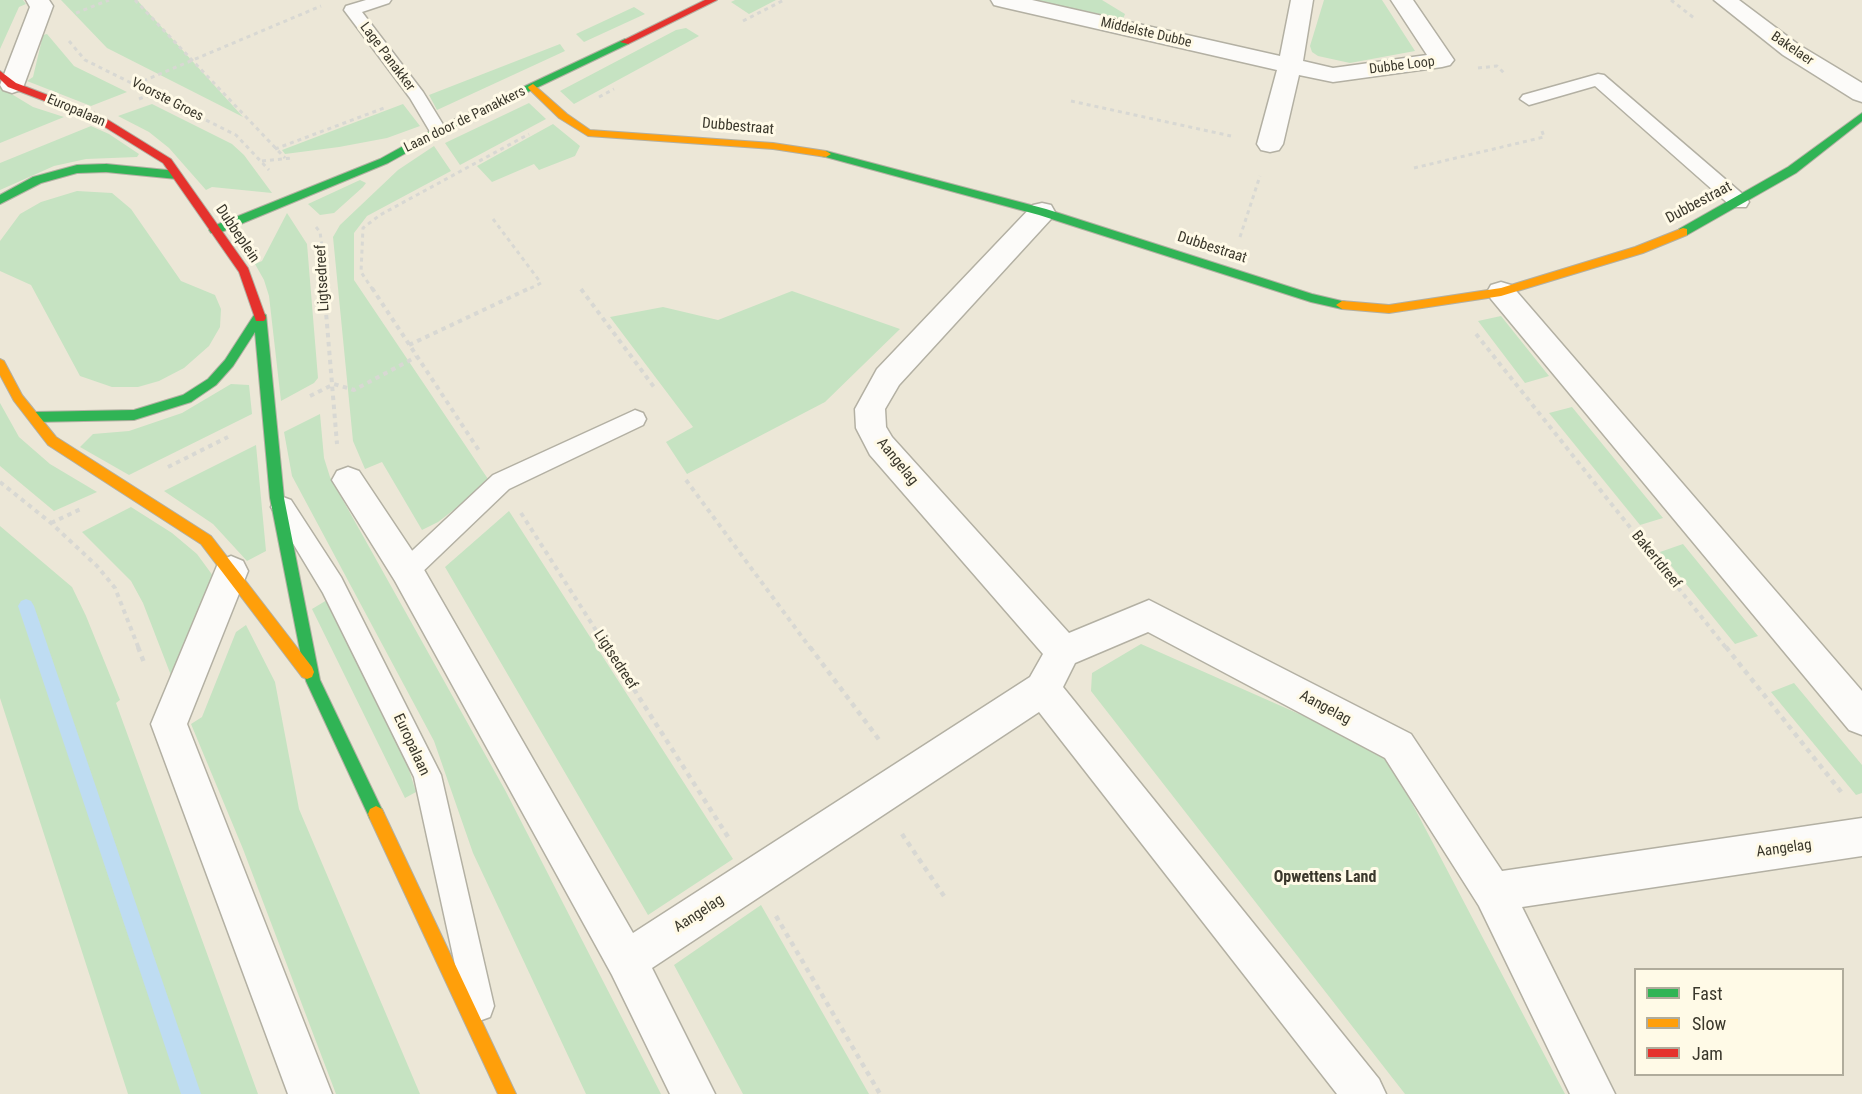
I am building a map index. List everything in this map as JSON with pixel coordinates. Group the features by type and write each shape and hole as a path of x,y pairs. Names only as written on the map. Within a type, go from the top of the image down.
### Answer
{"main road":[{"name":"Laan door de Panakkers","path":"215,230 291,197 384,161 438,131 712,0"},
{"name":"Europalaan","path":"6,80 96,117 166,161 177,175"},
{"name":"Dubbestraat","path":"533,87 563,116 588,133 772,146 842,156 1042,212 1311,298 1340,305 1389,309 1501,292 1639,250 1697,226 1739,202 1792,170 1862,116"},
{"path":"0,200 37,180 77,169 106,168 177,175"},
{"name":"Dubbeplein","path":"177,175 244,271 260,315"},
{"name":"Europalaan","path":"260,315 277,498 313,681"},
{"path":"0,364 18,398 33,417 134,415 161,409 187,399 212,382 230,363 260,315"},
{"name":"Europalaan","path":"33,417 52,441 206,540 313,681 507,1094"}],"street":[{"name":"Middelste Dubbe","path":"1002,0 1290,64"},
{"path":"1270,144 1290,64 1302,0"},
{"name":"Dubbe Loop","path":"1290,64 1333,75 1442,60 1402,0"},
{"name":"Bakelaer","path":"1725,0 1791,50 1862,94"},
{"path":"6,80 44,9"},
{"name":"Aangelag","path":"1042,212 888,377 870,409 871,428 881,446 1063,652"},
{"path":"1501,292 1861,717"},
{"path":"348,480 407,571 626,961 693,1094"},
{"path":"231,571 169,724 310,1094"},
{"name":"Aangelag","path":"626,961 1043,689 1063,652 1149,615 1398,746 1493,892 1593,1094"},
{"path":"1043,689 1364,1094"},
{"name":"Aangelag","path":"1493,892 1862,837"}],"lane":[{"name":"Lage Panakker","path":"383,0 352,10 417,96 438,131"},
{"path":"1529,99 1598,79 1739,202"},
{"path":"407,571 501,482 635,419"},
{"name":"Europalaan","path":"277,498 332,585 427,775 489,1052"}],"path":[{"path":"44,9 109,0"},
{"path":"135,0 285,158"},
{"path":"136,84 327,4"},
{"name":"Voorste Groes","path":"44,9 85,60 236,135 262,160 291,197"},
{"path":"1414,168 1544,136 1529,99 1497,66 1465,69 1442,60"},
{"path":"1071,101 1270,144 1229,270"},
{"path":"409,345 541,283 493,219"},
{"name":"Ligtsedreef","path":"363,228 361,272 501,482 755,878 880,1094"},
{"name":"Ligtsedreef","path":"320,232 326,319 334,384 335,436 348,480"},
{"path":"581,290 661,396 635,419"},
{"name":"Bakertdreef","path":"1450,301 1847,800"},
{"path":"51,524 334,384 354,390 416,357"},
{"path":"686,480 892,788 944,896"},
{"path":"0,482 51,524 97,567 114,588 169,724"}],"green space":[{"path":"0,0 23,0 26,4 19,7 0,49"},
{"path":"61,0 137,0 243,117 107,48"},
{"path":"735,0 776,0 749,14 731,2"},
{"path":"1033,0 1102,0 1125,14 1123,19"},
{"path":"1324,0 1382,0 1415,51 1350,63 1318,56 1312,52 1310,46"},
{"path":"634,7 645,14 584,42 576,34"},
{"path":"686,28 699,36 574,104 560,91 676,30"},
{"path":"47,34 74,66 127,92 91,106 27,81 33,77 43,35"},
{"path":"560,44 565,51 437,110 429,95"},
{"path":"0,87 33,107 64,117 0,143"},
{"path":"529,103 546,119 460,165 445,143"},
{"path":"152,104 232,144 244,155 272,193 212,187 206,190 169,148 149,132 118,116"},
{"path":"403,104 420,126 387,138 339,147 285,154 282,150"},
{"path":"553,124 580,146 575,156 539,170 534,164 492,182 477,166"},
{"path":"91,126 109,134 139,154 137,157 86,159 54,166 0,190 0,163"},
{"path":"434,146 451,171 367,216 354,233 354,280 490,482 438,522 422,530 382,462 365,469 353,441 333,237 340,225 398,170"},
{"path":"360,180 366,183 334,213 320,215 308,204"},
{"path":"77,191 112,193 131,209 181,281 215,295 221,309 220,327 209,346 184,368 159,381 138,387 112,387 80,376 31,285 0,271 0,241 20,214 41,202"},
{"path":"287,213 307,244 318,378 314,383 281,401 269,296 264,280 255,264 262,261"},
{"path":"792,291 900,329 825,402 687,474 666,442 693,427 610,317 663,307 718,320"},
{"path":"1501,316 1549,376 1525,383 1478,321"},
{"path":"231,384 249,385 252,414 129,475 80,447 93,434 129,431 182,413"},
{"path":"0,403 19,437 50,464 97,492 54,511 0,466"},
{"path":"1572,407 1663,518 1640,525 1549,413"},
{"path":"320,414 324,458 330,477 505,790 661,1094 586,1094 473,853 434,741 292,476 284,432"},
{"path":"256,445 266,551 247,561 213,524 164,491"},
{"path":"131,507 172,533 197,554 216,580 172,678 143,603 131,581 82,532"},
{"path":"509,511 733,859 648,915 445,567"},
{"path":"0,526 72,587 86,616 120,700 116,703 258,1094 128,1094 0,698"},
{"path":"1683,544 1758,636 1735,644 1660,552"},
{"path":"327,600 406,760 416,792 405,798 312,609"},
{"path":"246,625 275,682 299,809 420,1094 336,1094 243,849 191,724 202,717 236,632"},
{"path":"1141,644 1385,752 1565,1094 1405,1094 1091,691 1092,673"},
{"path":"1794,683 1862,765 1862,793 1856,795 1771,692"},
{"path":"761,905 869,1094 743,1094 674,965"}],"waterway":[{"path":"26,606 191,1094"}],"traffic: fast":[{"path":"215,230 384,161 438,131 625,42"},
{"path":"1683,232 1792,170 1862,116"},
{"path":"826,154 1042,212 1311,298 1342,305"},
{"path":"0,200 37,180 77,169 106,168 177,175"},
{"path":"34,417 134,415 187,399 212,382 229,363 260,315"},
{"path":"260,318 277,498 313,681 376,814"}],"traffic: slow":[{"path":"533,87 563,116 588,133 773,146 826,154"},
{"path":"1342,305 1389,309 1501,292 1639,250 1683,232"},
{"path":"0,364 18,398 52,441 206,540 307,672"},
{"path":"376,814 507,1094"}],"traffic: jam":[{"path":"625,42 712,0"},
{"path":"0,74 12,85 96,117 167,161 244,271 260,318"}],"district":[{"name":"Opwettens Land","path":"1325,878"}]}
